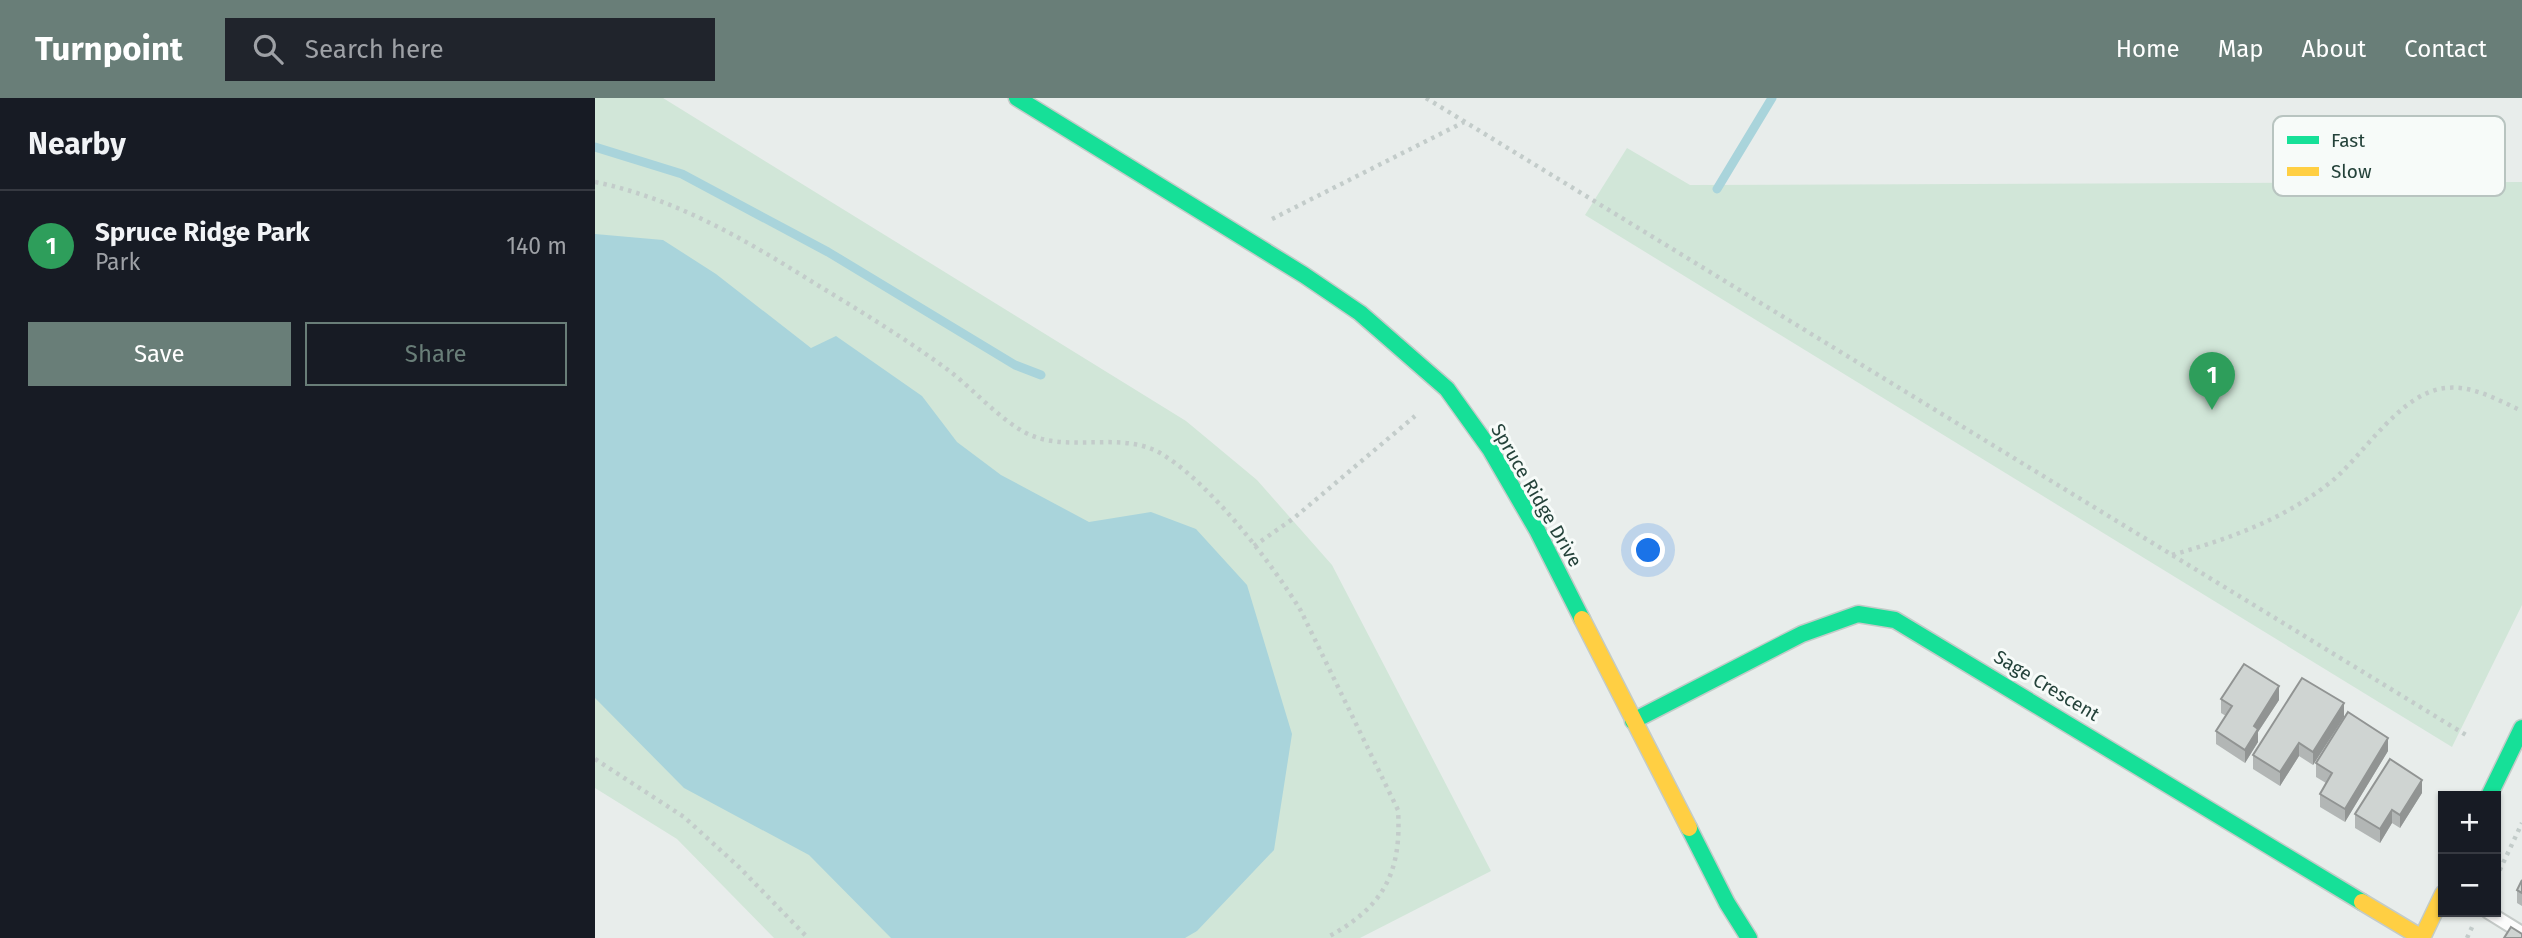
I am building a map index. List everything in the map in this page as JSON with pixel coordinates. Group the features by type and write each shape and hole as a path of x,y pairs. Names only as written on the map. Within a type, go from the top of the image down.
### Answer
{"street":[{"name":"Spruce Ridge Drive","path":"1017,98 1240,235 1360,313 1447,389 1490,449 1537,530 1727,903 1749,938"},
{"name":"Sage Crescent","path":"1633,721 1802,634 1858,614 1895,620 2422,938"},
{"path":"2492,791 2522,728"},
{"path":"2422,938 2438,904"}],"lane":[{"path":"2496,917 2522,933"}],"path":[{"path":"1426,98 2466,735"},
{"path":"1240,235 1465,122"},
{"path":"595,182 651,197 735,235 903,338 948,369 1026,433 1052,440 1129,442 1164,455 1180,467 1283,581 1301,611 1398,810 1400,834 1392,877 1371,907 1326,938"},
{"path":"2172,555 2228,539 2278,518 2329,484 2387,425 2418,398 2445,388 2478,392 2522,411"},
{"path":"1254,546 1294,518 1415,416"},
{"path":"595,759 684,817 739,867 808,938"},
{"path":"2501,867 2522,823"}],"green space":[{"path":"595,98 663,98 1186,421 1257,480 1332,565 1491,871 1360,938 774,938 677,839 595,788"},
{"path":"1627,148 1690,185 2273,183 2273,196 2505,196 2505,182 2522,182 2522,605 2452,747 1585,215"}],"water":[{"path":"595,234 663,240 716,274 811,348 836,336 922,396 957,442 1001,475 1089,522 1151,512 1196,529 1247,585 1292,734 1274,850 1197,931 1185,938 891,938 809,855 684,788 595,698"}],"building":[{"path":"2244,664 2279,686 2254,726 2258,729 2245,750 2216,731 2232,706 2221,699"},
{"path":"2302,678 2344,703 2313,752 2299,743 2280,772 2253,755"},
{"path":"2348,712 2388,738 2345,809 2320,794 2332,773 2316,763"},
{"path":"2390,759 2422,780 2400,815 2392,810 2380,829 2355,814"},
{"path":"2522,880 2522,893 2517,890"},
{"path":"2511,927 2522,934 2522,938 2504,938"}],"waterway":[{"path":"1717,189 1772,98"},
{"path":"595,147 682,174 828,252 1015,365 1041,375"}],"traffic: fast":[{"path":"1017,98 1304,275 1360,313 1447,389 1490,449 1537,530 1582,619"},
{"path":"1633,721 1802,634 1858,614 1895,620 2362,902"},
{"path":"2491,791 2522,728"},
{"path":"1689,828 1727,903 1749,938"}],"traffic: slow":[{"path":"1582,619 1689,828"},
{"path":"2362,902 2422,938 2438,904"}],"place":[{"name":"Spruce Ridge Park","path":"2212,410"}]}
